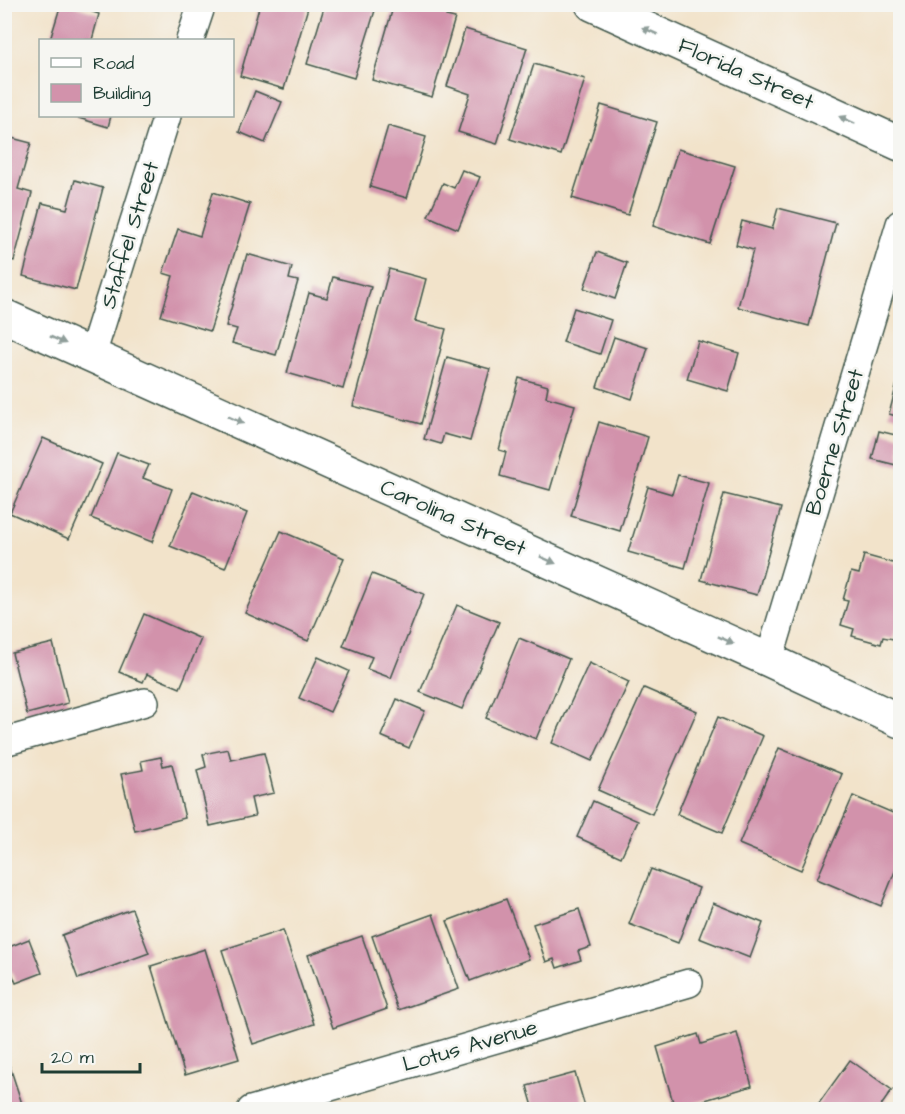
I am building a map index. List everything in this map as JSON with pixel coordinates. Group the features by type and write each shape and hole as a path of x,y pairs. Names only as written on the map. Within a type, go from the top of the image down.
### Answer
{"street":[{"path":"190,39 202,4"},
{"name":"Florida Street","path":"592,4 900,144"},
{"name":"Staffel Street","path":"92,355 167,117"},
{"name":"Boerne Street","path":"769,660 900,224"},
{"name":"Carolina Street","path":"4,316 900,721"},
{"path":"4,742 145,702"},
{"name":"Lotus Avenue","path":"251,1110 688,983"}],"building":[{"path":"61,4 99,14 92,39 50,39"},
{"path":"260,4 309,4 284,89 240,76"},
{"path":"325,4 377,4 354,78 307,64"},
{"path":"394,4 449,4 446,16 455,18 432,97 372,80"},
{"path":"465,29 527,48 497,144 458,132 470,94 447,86"},
{"path":"534,64 585,79 561,155 510,139"},
{"path":"255,91 282,102 265,143 239,132"},
{"path":"601,105 657,122 628,215 572,198"},
{"path":"75,117 111,117 108,127"},
{"path":"388,126 426,137 407,198 370,187"},
{"path":"4,136 31,143 18,189 32,193 14,261 4,259"},
{"path":"678,149 735,166 710,244 653,226"},
{"path":"462,170 480,177 458,229 428,216 443,183 454,188"},
{"path":"75,180 103,188 76,290 23,276 42,203 67,209"},
{"path":"213,192 250,204 210,331 161,316 173,276 163,273 178,229 200,236"},
{"path":"778,208 836,223 809,326 738,307 753,250 736,245 742,221 772,229"},
{"path":"597,252 627,263 615,299 584,288"},
{"path":"247,254 292,267 289,279 298,281 276,355 232,343 237,329 226,326"},
{"path":"389,269 426,279 415,321 446,329 421,424 353,406"},
{"path":"333,277 371,287 343,389 287,373 309,293 327,298"},
{"path":"574,308 611,320 600,354 563,342"},
{"path":"614,337 648,348 632,399 597,387"},
{"path":"698,341 739,353 728,391 687,379"},
{"path":"447,357 490,369 470,441 444,434 441,444 424,439"},
{"path":"900,372 900,417 889,414"},
{"path":"519,378 548,386 546,397 575,405 550,490 500,476 506,452 499,450"},
{"path":"599,422 648,437 620,531 571,516"},
{"path":"879,431 900,436 900,466 872,459"},
{"path":"43,438 102,464 69,539 10,513"},
{"path":"117,453 149,465 143,478 172,489 152,542 91,518"},
{"path":"678,475 709,483 685,568 628,552 648,487 672,494"},
{"path":"193,491 247,513 225,568 170,546"},
{"path":"724,494 781,508 757,595 701,580"},
{"path":"281,531 344,558 308,641 245,613"},
{"path":"864,555 900,565 900,620 893,639 883,637 881,644 852,636 854,629 841,625 848,601 843,600 851,572 859,574"},
{"path":"372,574 424,594 391,678 367,669 372,657 343,646"},
{"path":"457,605 499,622 462,709 420,692"},
{"path":"144,614 201,639 180,688 147,674 143,682 119,672"},
{"path":"519,638 569,659 536,739 486,718"},
{"path":"53,643 68,703 27,714 12,653"},
{"path":"318,657 349,671 330,712 299,698"},
{"path":"589,663 629,682 592,761 552,743"},
{"path":"644,688 697,711 652,814 598,790"},
{"path":"397,699 425,711 409,748 381,736"},
{"path":"718,717 763,736 722,833 677,814"},
{"path":"779,748 842,774 801,870 739,844"},
{"path":"228,749 231,760 264,753 274,793 251,798 255,816 210,826 197,770 206,767 203,754"},
{"path":"161,757 163,766 172,764 185,818 135,831 121,774 143,770 141,761"},
{"path":"853,796 900,816 900,859 881,906 817,879"},
{"path":"593,801 638,821 621,857 577,837"},
{"path":"651,869 699,888 678,943 629,924"},
{"path":"506,899 529,959 470,981 447,921"},
{"path":"713,903 763,923 750,958 699,938"},
{"path":"132,909 149,953 78,979 62,935"},
{"path":"579,909 591,947 578,951 581,960 557,968 554,959 546,962 533,924"},
{"path":"433,914 459,989 398,1010 372,936"},
{"path":"283,930 314,1024 253,1044 222,950"},
{"path":"362,936 387,1009 333,1028 308,955"},
{"path":"29,939 42,973 16,983 4,949"},
{"path":"205,949 239,1059 185,1075 151,966"},
{"path":"737,1033 752,1086 675,1109 657,1047 698,1034 701,1044"},
{"path":"850,1060 892,1090 878,1110 814,1110"},
{"path":"10,1067 24,1110 5,1110 5,1069"},
{"path":"575,1073 586,1110 534,1110 527,1086"}]}
